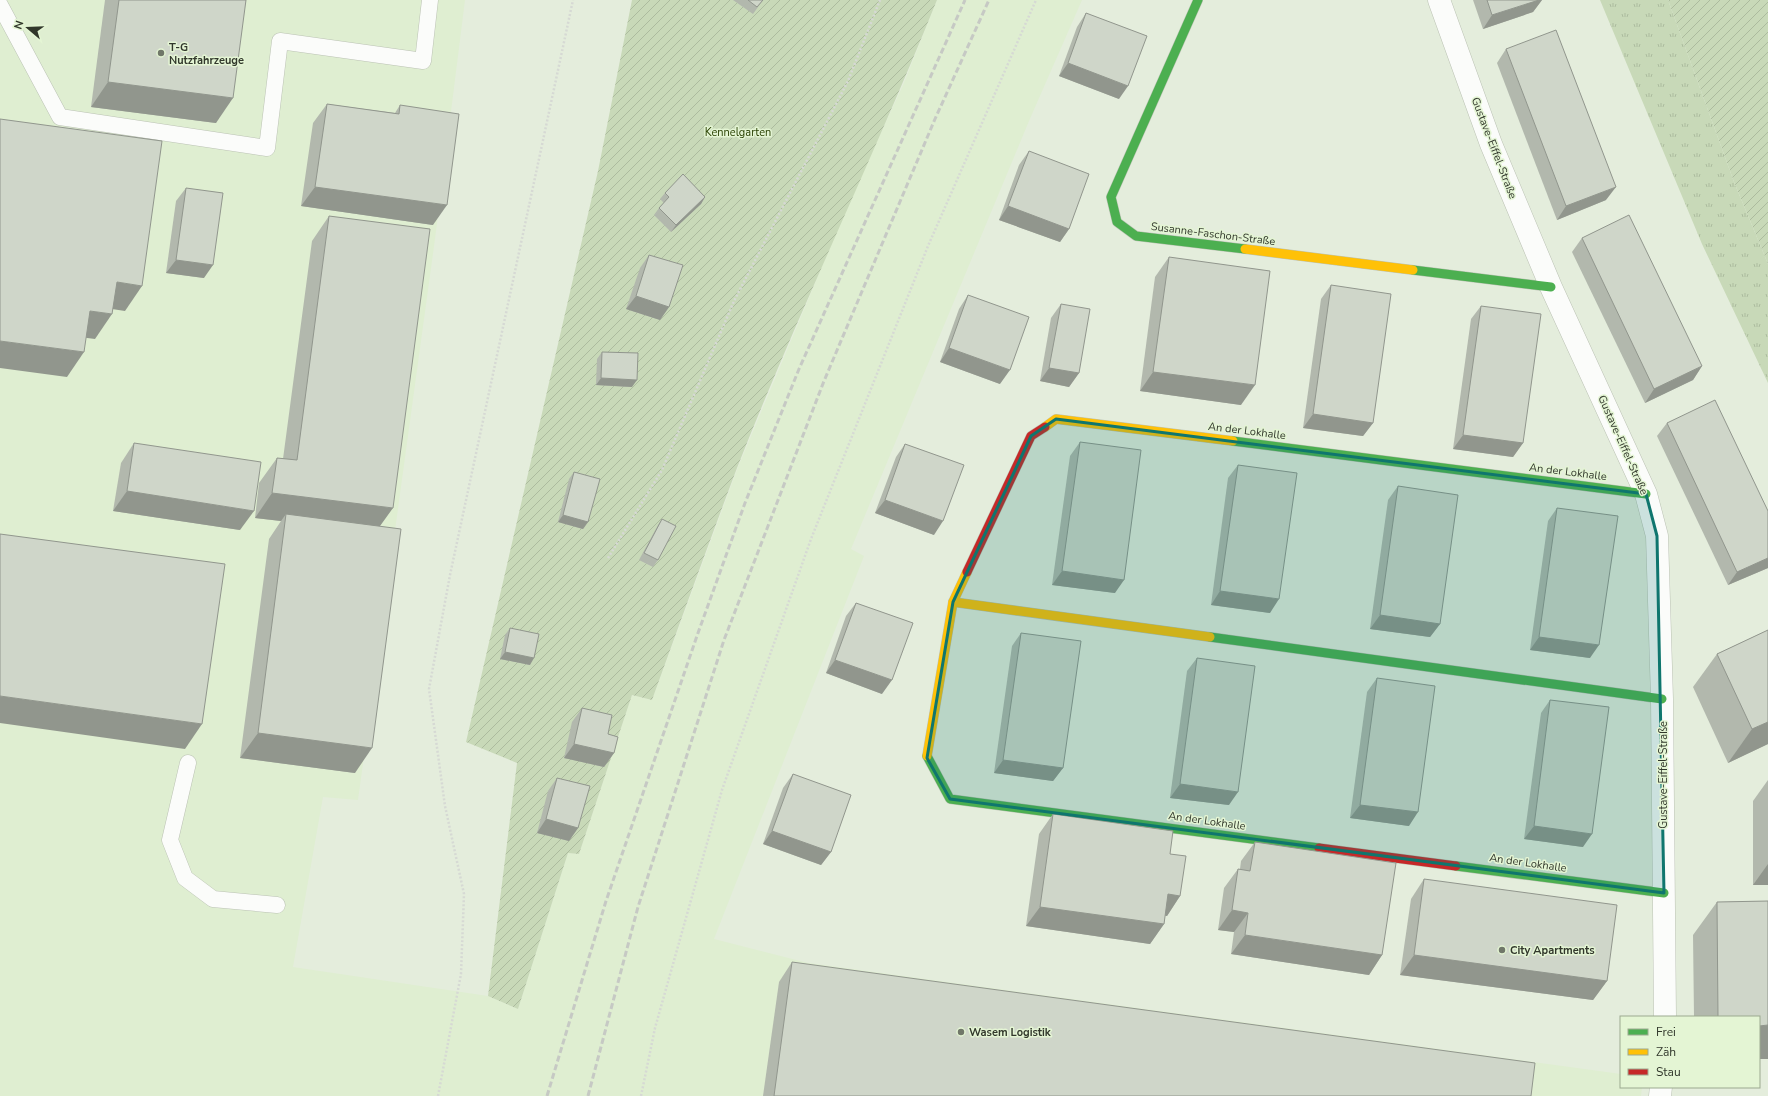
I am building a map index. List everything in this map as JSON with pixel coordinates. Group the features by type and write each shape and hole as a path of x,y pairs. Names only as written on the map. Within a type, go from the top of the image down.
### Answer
{"street":[{"name":"Susanne-Faschon-Straße","path":"1198,0 1111,197 1117,222 1136,236 1551,287"},
{"name":"Gustave-Eiffel-Straße","path":"1439,0 1491,144 1551,287 1646,494 1657,536 1662,698 1665,1016"},
{"name":"An der Lokhalle","path":"1646,494 1056,419 1031,436 953,602 927,758 950,799 1664,893"},
{"path":"953,602 1662,698"}],"lane":[{"path":"0,5 60,117 267,148 280,41 423,61 430,0"},
{"path":"188,763 170,840 185,878 213,899 278,905"}],"path":[{"path":"438,1096 461,974 464,894 445,806 429,689 450,575 573,0"},
{"path":"608,558 662,470 734,301 848,81 880,0"},
{"path":"641,1096 654,1028 722,790 810,539 928,246 1036,0"}],"highlighted area":[{"path":"1056,419 1646,494 1657,536 1664,893 950,799 927,758 953,602 1031,436"}],"shaded area":[{"path":"0,0 465,0 435,239 358,800 323,797 293,967 488,996 518,1009 568,853 579,854 632,695 652,700 738,467 849,202 903,85 937,0 1082,0 1029,121 851,549 864,556 714,939 808,963 1620,1074 1620,1088 1642,1088 1641,1096 0,1096"}],"green space":[{"name":"Kennelgarten","path":"632,0 937,0 913,59 761,409 726,497 652,700 632,695 579,854 568,853 518,1009 488,996 517,763 466,742 598,171"},
{"path":"1600,0 1668,0 1734,182 1768,264 1768,383 1702,244"},
{"path":"1668,0 1768,0 1768,264 1734,182"}],"building":[{"name":"T-G Nutzfahrzeuge","path":"119,0 246,0 233,98 108,82"},
{"path":"748,0 763,0 757,7"},
{"path":"1487,0 1539,0 1492,15"},
{"path":"1086,13 1147,36 1128,86 1068,63"},
{"path":"1556,30 1616,187 1566,206 1506,49"},
{"path":"327,104 399,114 400,105 459,114 447,205 315,187"},
{"path":"0,119 162,141 142,286 117,282 112,314 90,311 84,352 0,341"},
{"path":"1029,151 1089,174 1069,229 1008,206"},
{"path":"683,174 705,197 676,225 659,208 669,197 665,193"},
{"path":"186,188 223,193 213,265 176,260"},
{"path":"1629,215 1702,366 1654,389 1582,238"},
{"path":"329,216 430,229 393,508 272,493 277,458 297,460"},
{"path":"649,255 683,265 669,307 636,296"},
{"path":"1169,257 1270,271 1255,385 1153,372"},
{"path":"1331,285 1391,294 1373,423 1313,414"},
{"path":"968,295 1029,317 1010,370 949,348"},
{"path":"1061,304 1090,309 1079,373 1049,368"},
{"path":"1481,306 1541,314 1523,443 1463,435"},
{"path":"602,352 638,353 637,380 601,378"},
{"path":"1715,400 1768,511 1768,558 1737,572 1667,423"},
{"path":"1080,442 1141,450 1124,580 1062,571"},
{"path":"134,443 261,462 254,511 127,491"},
{"path":"905,444 964,465 943,521 885,500"},
{"path":"1238,465 1297,473 1279,599 1220,591"},
{"path":"574,472 600,479 588,522 563,515"},
{"path":"1398,486 1458,495 1440,624 1380,615"},
{"path":"1557,508 1618,516 1599,645 1539,637"},
{"path":"286,514 401,529 372,748 258,733"},
{"path":"662,519 676,526 658,560 644,553"},
{"path":"0,534 225,564 202,724 0,696"},
{"path":"856,603 913,623 892,680 835,660"},
{"path":"510,628 539,634 534,658 505,652"},
{"path":"1768,630 1768,722 1752,729 1717,654"},
{"path":"1021,633 1081,641 1063,768 1003,760"},
{"path":"1197,658 1255,666 1238,792 1180,784"},
{"path":"1377,678 1435,686 1418,812 1360,805"},
{"path":"1550,700 1609,707 1592,834 1534,826"},
{"path":"582,708 612,715 608,734 618,737 614,753 574,744"},
{"path":"793,774 851,795 831,852 772,831"},
{"path":"557,778 590,786 578,828 546,819"},
{"path":"1053,814 1173,831 1170,854 1186,856 1180,896 1168,894 1164,924 1040,907"},
{"path":"1255,842 1396,863 1382,955 1245,935 1248,913 1232,910 1238,869 1250,871"},
{"name":"City Apartments","path":"1424,879 1617,905 1607,981 1414,955"},
{"path":"1768,901 1768,1025 1760,1026 1760,1016 1718,1016 1717,902"},
{"name":"Wasem Logistik","path":"792,962 1535,1063 1531,1096 774,1096"}],"railway":[{"path":"547,1096 606,901 698,633 745,503 799,369 965,0"},
{"path":"588,1096 638,907 724,640 824,381 935,119 989,0"}],"traffic: fast":[{"path":"1198,0 1111,197 1117,222 1136,236 1245,249"},
{"path":"1413,270 1551,287"},
{"path":"1233,441 1646,494"},
{"path":"1210,637 1662,699"},
{"path":"927,756 950,799 1319,848"},
{"path":"1456,866 1664,893"}],"traffic: slow":[{"path":"1245,249 1413,270"},
{"path":"1045,427 1056,419 1233,441"},
{"path":"927,756 953,602 967,572"},
{"path":"953,602 1210,637"}],"traffic: jam":[{"path":"967,572 1031,436 1045,427"},
{"path":"1319,848 1456,866"}],"place":[{"name":"T-G Nutzfahrzeuge","path":"161,53"},
{"name":"City Apartments","path":"1502,950"},
{"name":"Wasem Logistik","path":"961,1032"}]}
